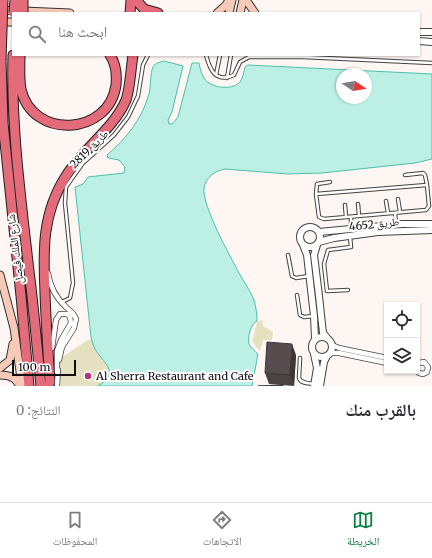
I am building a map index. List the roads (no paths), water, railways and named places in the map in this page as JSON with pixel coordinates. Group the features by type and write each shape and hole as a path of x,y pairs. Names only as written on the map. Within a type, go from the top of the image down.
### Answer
{"highway":[{"name":"شارع الملك فيصل","path":"3,0 3,130 29,386"},
{"path":"14,12 15,0"},
{"path":"23,12 24,0"},
{"path":"130,12 131,0"},
{"path":"136,0 144,9 154,12"},
{"path":"17,58 21,89 26,101 33,111 42,118 53,124 64,126 87,122 105,109 111,100 115,90 116,68 110,56"},
{"path":"128,56 129,85"},
{"path":"52,385 46,326 44,263 46,226 51,207 65,176 85,150 110,126 122,108 127,98 133,56"},
{"name":"شارع الملك فيصل","path":"17,58 14,120 41,386"}],"main road":[{"path":"218,12 229,0"},
{"path":"230,12 232,0"},
{"path":"240,12 243,0"},
{"path":"246,0 254,12"},
{"path":"0,10 47,12"},
{"path":"0,22 12,22"},
{"name":"شارع الملك فيصل","path":"0,275 14,328 21,386"},
{"path":"0,368 10,360 12,355 14,328"},
{"path":"0,375 14,377 21,386"}],"street":[{"path":"420,32 432,32"},
{"path":"420,41 432,42"},
{"name":"طريق 4652","path":"319,232 396,224 432,224"},
{"path":"316,385 317,368 312,345 315,339 314,316 308,255 301,242 300,235 304,228 313,227 319,232 320,236 314,255 323,333 332,345 339,348 384,357"},
{"name":"طريق 4652","path":"318,244 334,238 378,232 432,230"},
{"path":"303,246 311,248 318,244"},
{"path":"44,263 52,287 76,319 74,328 62,347 57,372 52,385"},
{"path":"52,385 52,339 56,320 60,314 65,314 70,317 71,323 61,340 57,351 57,372"},
{"path":"315,339 322,337 328,339"},
{"path":"316,385 332,345"},
{"path":"314,354 320,357 339,353 384,362"},
{"path":"420,363 426,363 428,370 423,374 420,373"}],"lane":[{"name":"طريق 2819","path":"62,302 70,298 73,283 65,203 66,187 83,163 114,135 128,117 138,96 143,64 147,56"},
{"path":"206,56 211,72 227,78 234,75 240,62 249,57 303,57 432,63"},
{"path":"216,75 220,56"},
{"path":"227,78 231,56"},
{"path":"330,182 316,184 320,218 350,217 428,209 429,206 425,175 423,173 405,175"},
{"path":"316,194 427,185"},
{"path":"398,199 400,212"},
{"path":"386,201 388,213"},
{"path":"358,204 359,216"},
{"path":"345,205 346,217"},
{"path":"395,213 396,224"},
{"path":"350,217 351,229"},
{"path":"348,290 327,291 324,264 328,250 351,247 350,236"},
{"path":"288,255 292,276 296,278 310,276"},
{"path":"297,295 300,315 304,317 314,316"},
{"path":"300,358 299,379 302,382 316,385"}],"water":[{"path":"164,61 183,66 172,112 168,120 169,124 172,124 178,117 192,63 199,63 204,78 211,84 221,87 232,87 240,82 245,67 248,65 336,69 336,104 372,104 372,71 432,74 432,159 415,163 322,173 288,174 225,169 214,173 205,184 204,188 207,206 217,231 254,300 257,321 251,328 249,344 258,354 252,386 98,386 109,376 109,372 108,367 95,349 91,337 75,187 83,184 88,177 124,173 125,167 119,160 108,158 107,155 121,142 138,120 149,94 151,73 156,64"}],"place":[{"name":"Al Sherra Restaurant and Cafe","path":"88,376"}]}
